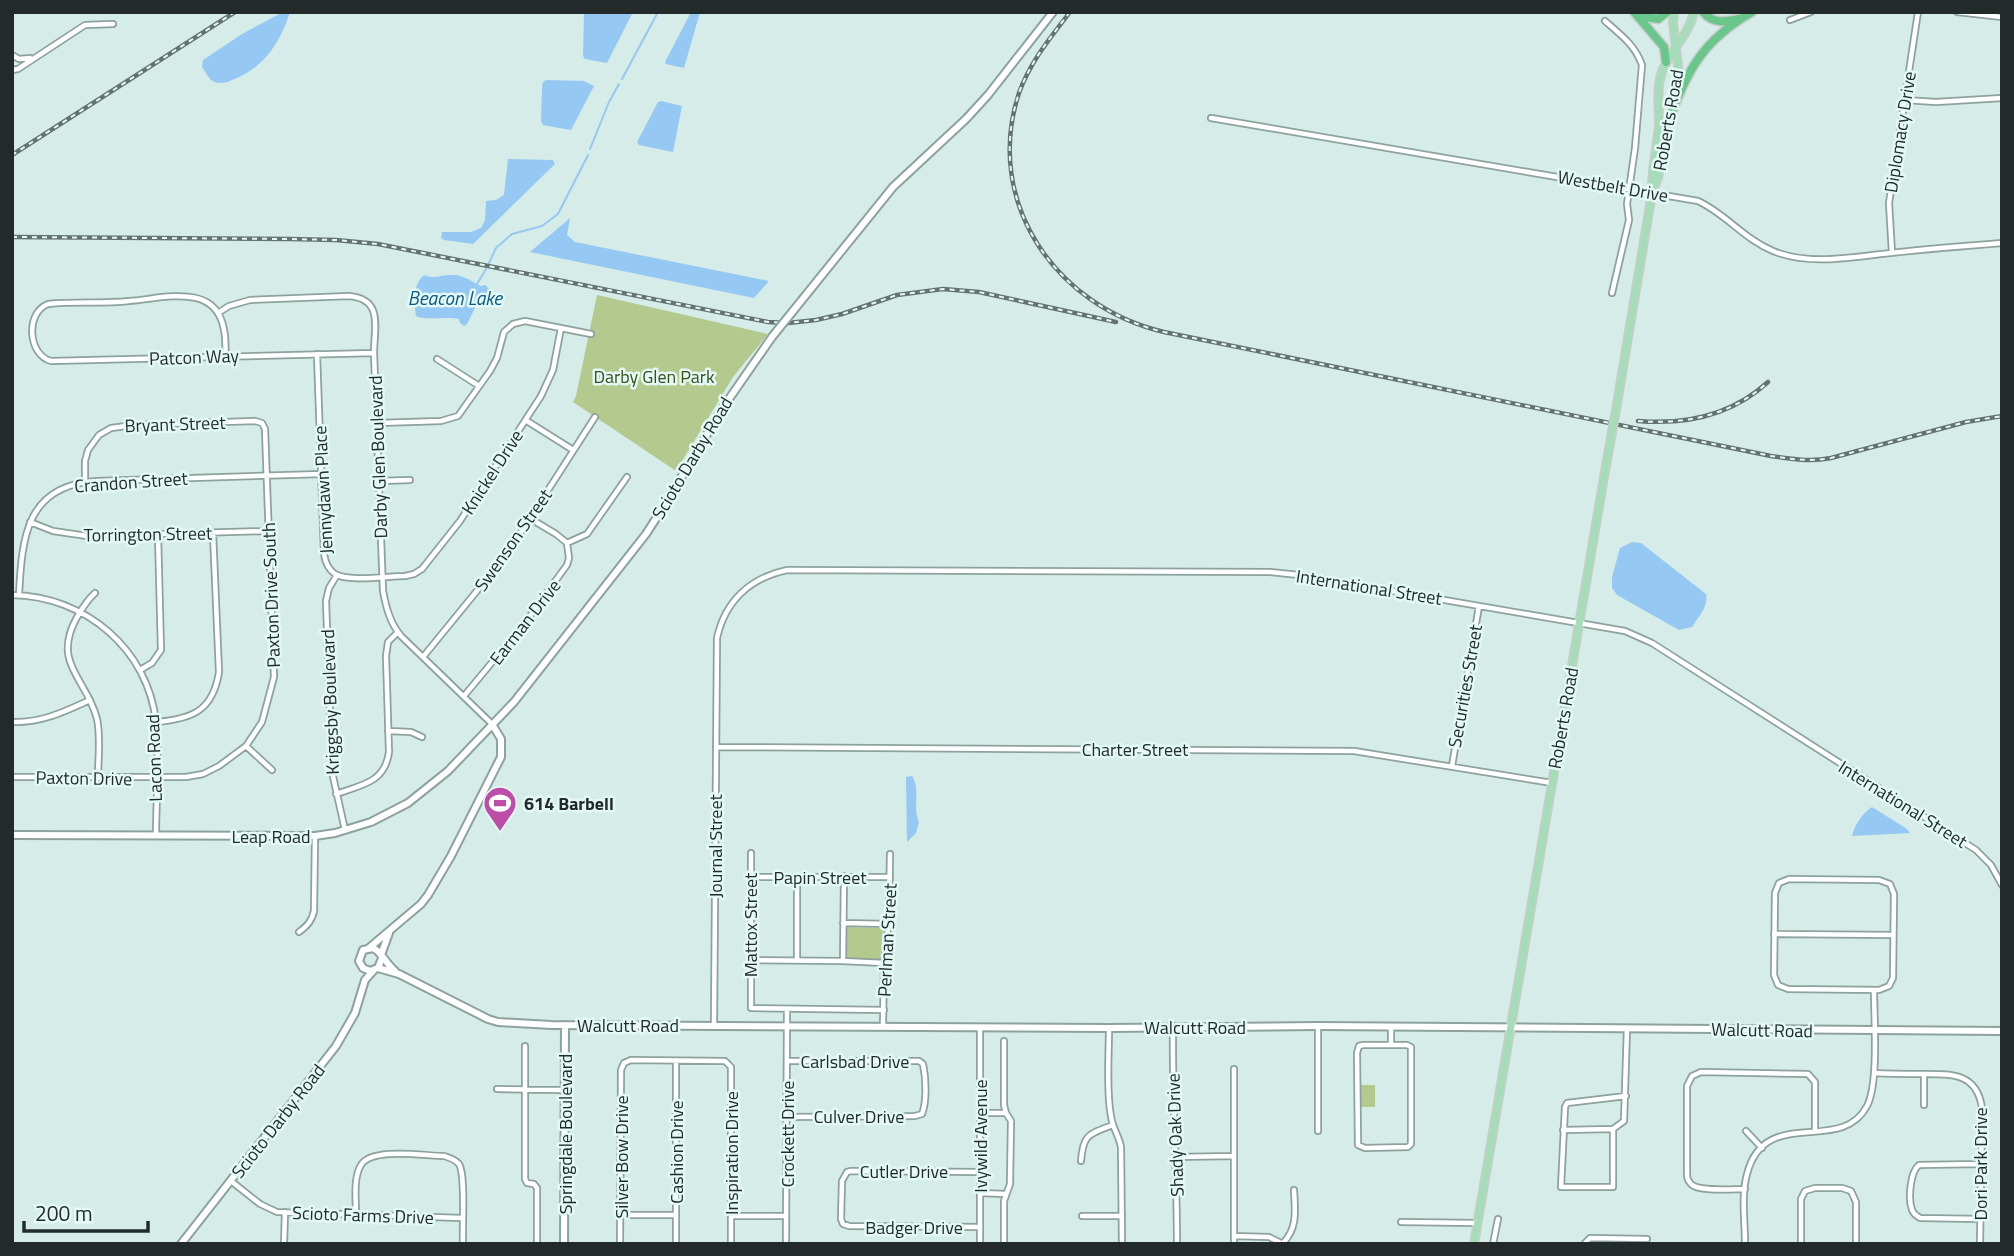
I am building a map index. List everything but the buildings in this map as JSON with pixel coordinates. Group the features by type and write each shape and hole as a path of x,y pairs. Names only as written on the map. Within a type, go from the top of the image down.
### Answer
{"highway":[{"path":"1635,12 1652,19 1658,19 1667,12"},
{"path":"1635,12 1664,47 1666,62"},
{"path":"1703,12 1709,18 1722,22 1742,18"},
{"path":"1667,124 1682,85 1704,50 1752,12"}],"main road":[{"name":"Roberts Road","path":"1652,192 1658,178 1667,124 1679,80 1674,12"},
{"name":"Roberts Road","path":"1474,1244 1652,192 1651,176 1659,122 1659,86 1666,62 1688,29 1694,12"}],"street":[{"name":"Scioto Darby Road","path":"492,724 514,702 646,534 722,409 772,337 893,187 981,103 1053,12"},
{"path":"1790,20 1811,12"},
{"name":"Diplomacy Drive","path":"1892,253 1889,202 1918,12"},
{"path":"1957,12 2002,17"},
{"path":"1605,21 1630,42 1642,65 1627,204 1628,228 1612,293"},
{"path":"34,57 27,60 12,56 12,70 18,69 85,25 113,24"},
{"path":"1905,100 1936,102 2002,98"},
{"name":"Westbelt Drive","path":"1211,118 1698,201 1709,206 1756,243 1791,257 1814,260 2002,243"},
{"name":"Patcon Way","path":"218,313 202,300 181,295 131,301 54,303 38,309 34,318 34,346 39,355 51,361 374,353"},
{"name":"Darby Glen Boulevard","path":"218,313 229,306 250,300 349,296 360,298 369,304 375,313 382,576 386,608 398,632 492,724"},
{"path":"218,313 224,328 226,356"},
{"path":"378,424 441,421 453,419 463,412 497,358 504,332 513,324 525,321 591,334"},
{"name":"Knickel Drive","path":"382,576 405,576 422,569 460,521 526,420 550,377 561,328"},
{"name":"Jennydawn Place","path":"317,354 325,559 332,572 337,575 382,576"},
{"path":"437,359 479,386"},
{"name":"Swenson Street","path":"423,657 507,554 596,417"},
{"path":"526,420 573,450"},
{"name":"Bryant Street","path":"85,481 88,450 99,435 111,428 176,423 262,423"},
{"name":"Paxton Drive South","path":"156,779 186,778 203,774 234,757 246,746 262,722 274,677 265,429 262,423"},
{"name":"Crandon Street","path":"19,595 21,554 30,522 44,501 66,486 85,481 322,474"},
{"path":"531,519 567,544 587,534 627,477"},
{"path":"380,481 410,480"},
{"name":"Torrington Street","path":"30,522 53,531 78,536 268,531"},
{"path":"156,722 181,720 198,712 211,699 217,686 219,672 213,533"},
{"path":"140,670 152,663 161,650 158,535"},
{"name":"Earman Drive","path":"464,696 564,572 569,558 567,544"},
{"name":"International Street","path":"716,667 716,643 720,625 736,597 746,587 762,578 794,569 1269,572 1580,622 1625,631 1652,643 1976,850 1991,865 2002,885"},
{"name":"Kriggsby Boulevard","path":"337,575 329,588 326,601 332,772 345,830"},
{"path":"95,593 80,611 68,639 68,657 90,700 98,729 98,778"},
{"name":"Lacon Road","path":"12,595 32,596 80,611 104,627 121,643 140,670 151,696 156,722 156,836"},
{"name":"Securities Street","path":"1452,766 1479,606"},
{"path":"336,794 373,780 386,767 386,656 388,642 398,632"},
{"name":"Journal Street","path":"714,1025 716,667"},
{"path":"12,722 42,720 62,714 90,700"},
{"path":"391,928 376,969 366,970 360,965 360,953 377,943 391,928 428,895 493,776 502,750 498,732 492,724"},
{"name":"Leap Road","path":"12,835 315,836 345,830 383,817 421,794 448,771 492,724"},
{"path":"388,731 411,732 422,737"},
{"path":"246,746 272,770"},
{"name":"Charter Street","path":"716,747 1345,750 1552,783"},
{"name":"Paxton Drive","path":"12,777 156,779"},
{"path":"299,932 313,919 315,836"},
{"name":"Mattox Street","path":"751,853 750,1006 752,1009 787,1009"},
{"name":"Perlman Street","path":"883,1025 890,855"},
{"path":"844,876 844,961"},
{"name":"Papin Street","path":"751,877 890,877"},
{"path":"797,877 797,960"},
{"path":"1789,879 1867,879 1890,884 1894,894 1893,935 1893,978 1886,989 1788,989 1778,985 1774,975 1775,893 1779,883 1789,879"},
{"path":"843,923 889,924"},
{"path":"1774,934 1893,935"},
{"path":"369,947 376,949 382,956"},
{"name":"Walcutt Road","path":"382,956 399,974"},
{"path":"750,960 884,963"},
{"name":"Scioto Darby Road","path":"360,965 362,990"},
{"name":"Scioto Darby Road","path":"181,1244 344,1035 369,975 376,969"},
{"name":"Walcutt Road","path":"376,969 399,974 488,1020 565,1025 1109,1028 1318,1026 2002,1031"},
{"path":"1745,1244 1745,1189 1749,1166 1762,1147 1792,1132 1838,1129 1849,1125 1866,1109 1871,1097 1874,1073 1874,990"},
{"path":"787,1009 884,1010"},
{"name":"Crockett Drive","path":"786,1244 787,1009"},
{"name":"Springdale Boulevard","path":"564,1244 565,1025"},
{"name":"Shady Oak Drive","path":"1173,1026 1172,1105 1176,1157 1177,1244"},
{"path":"1318,1026 1318,1130"},
{"name":"Ivywild Avenue","path":"980,1027 980,1244"},
{"path":"1391,1027 1391,1045"},
{"path":"1109,1028 1110,1110 1112,1125 1121,1147 1122,1244"},
{"path":"1563,1130 1613,1129 1625,1121 1627,1028"},
{"path":"1004,1041 1004,1105 1011,1121 1010,1184 1004,1201 1004,1244"},
{"path":"1363,1045 1391,1045 1410,1047 1411,1144 1404,1149 1359,1147 1357,1049 1363,1045"},
{"path":"525,1046 525,1179 537,1188 537,1244"},
{"name":"Carlsbad Drive","path":"787,1060 915,1061 923,1064"},
{"name":"Silver Bow Drive","path":"620,1244 621,1066 627,1061 676,1061"},
{"name":"Inspiration Drive","path":"676,1061 729,1063 732,1074 731,1244"},
{"name":"Cashion Drive","path":"676,1061 676,1244"},
{"name":"Culver Drive","path":"787,1116 919,1116 924,1108 923,1064"},
{"path":"1234,1069 1234,1244"},
{"path":"1745,1189 1701,1188 1689,1181 1687,1086 1692,1076 1702,1072 1808,1074 1815,1082 1815,1131"},
{"path":"1874,1073 1924,1074 1924,1105"},
{"name":"Dori Park Drive","path":"1924,1074 1956,1075 1973,1085 1979,1096 1982,1108 1980,1244"},
{"path":"497,1089 564,1090"},
{"path":"1613,1129 1613,1187 1560,1187 1564,1107 1567,1103 1626,1097"},
{"path":"980,1113 1006,1113"},
{"path":"1081,1161 1087,1136 1112,1125"},
{"path":"1746,1131 1762,1147"},
{"path":"356,1214 357,1177 361,1165 370,1157 382,1154 444,1156 457,1162 463,1175 463,1244"},
{"path":"1176,1157 1234,1156"},
{"path":"1980,1164 1922,1164 1916,1167 1911,1176 1911,1204 1916,1215 1925,1219 1980,1219"},
{"name":"Cutler Drive","path":"849,1226 843,1224 841,1219 842,1181 846,1172 980,1172"},
{"name":"Scioto Farms Drive","path":"231,1181 268,1209 285,1212 462,1218"},
{"path":"1801,1244 1801,1199 1805,1191 1815,1188 1845,1188 1851,1191 1856,1202 1856,1244"},
{"path":"1234,1237 1269,1237 1283,1244 1294,1225 1294,1190"},
{"path":"980,1192 1006,1194"},
{"path":"284,1244 285,1212"},
{"path":"621,1215 676,1215"},
{"path":"731,1216 786,1216"},
{"path":"1082,1216 1122,1216"},
{"path":"1493,1244 1498,1219"},
{"path":"1401,1222 1478,1223"},
{"name":"Badger Drive","path":"849,1226 980,1227"},
{"path":"1584,1244 1590,1238 1630,1241 1647,1239"}],"green space":[{"name":"Darby Glen Park","path":"597,295 768,334 733,377 676,471 573,402"},
{"path":"847,927 883,928 880,959 847,959"},
{"path":"1360,1085 1375,1085 1375,1107 1360,1107"}],"water":[{"path":"283,12 290,12 286,23 276,44 262,61 243,75 225,83 211,80 202,67 203,60 242,34"},
{"path":"584,12 633,12 607,63 585,59 583,56"},
{"path":"700,12 684,68 666,64 690,14"},
{"path":"546,80 584,81 594,86 571,130 543,125 541,121 542,87"},
{"path":"661,101 682,106 673,152 639,145 637,142"},
{"path":"508,159 553,160 555,164 473,244 441,238 442,232 471,232 481,228 485,220 486,201 496,200 504,195"},
{"path":"570,218 567,235 575,242 769,281 754,298 530,252"},
{"name":"Beacon Lake","path":"424,275 461,276 481,286 485,285 492,291 493,296 478,302 464,326 459,319 416,316 415,294"},
{"path":"1632,542 1641,543 1706,594 1704,607 1692,627 1679,630 1617,595 1612,588 1612,577 1620,548"},
{"path":"912,776 916,787 919,822 916,833 907,842 906,777"},
{"path":"1872,807 1910,833 1852,836 1859,820"}],"waterway":[{"path":"622,79 658,12"},
{"path":"590,149 619,84"},
{"path":"489,263 496,248 512,234 542,226 558,214 588,155"},
{"path":"477,284 486,269"}],"railway":[{"path":"12,155 235,12"},
{"path":"1070,12 1035,61 1019,93 1010,134 1011,173 1021,210 1037,244 1061,274 1091,299 1125,319 1164,332 1793,459 1831,458 1966,422 2002,416"},
{"path":"12,237 289,239 378,244 768,322 816,320 897,295 943,289 979,292 1116,322"},
{"path":"1638,421 1674,421 1708,415 1739,403 1768,382"}],"place":[{"name":"614 Barbell","path":"500,833"}]}
